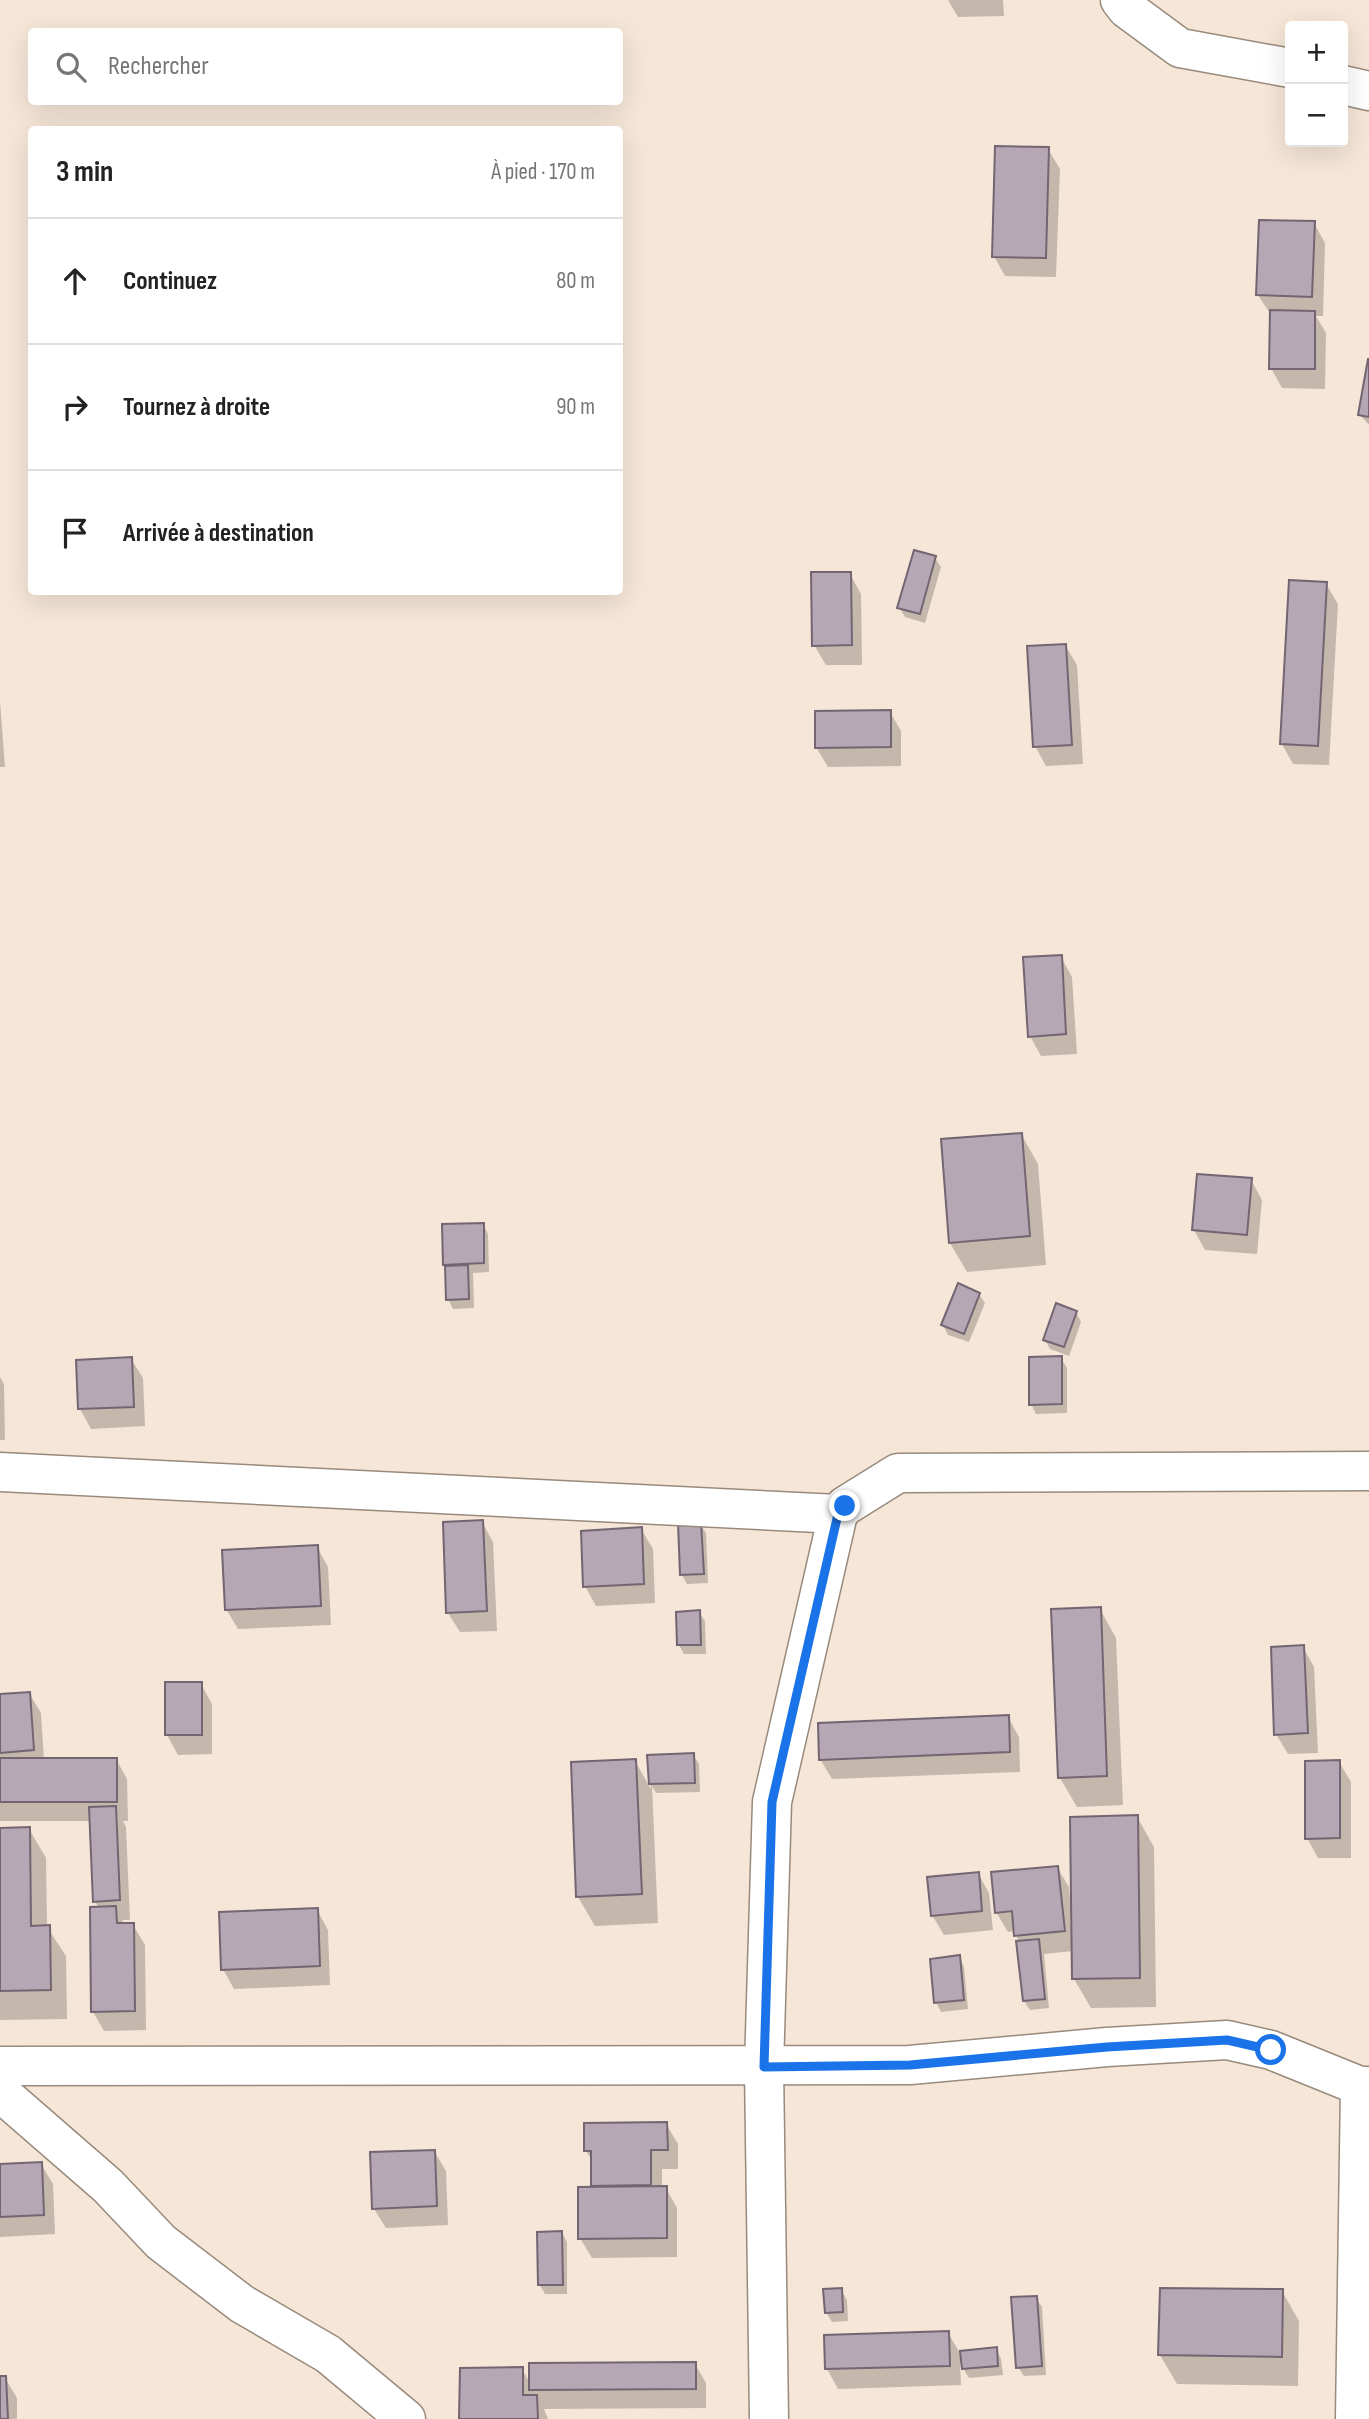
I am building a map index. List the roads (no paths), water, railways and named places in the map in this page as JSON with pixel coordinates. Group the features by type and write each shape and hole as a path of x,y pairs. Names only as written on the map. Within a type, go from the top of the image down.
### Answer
{"street":[{"path":"1120,0 1127,9 1180,48 1285,67"},
{"path":"1348,86 1369,91"},
{"path":"769,2419 764,2067 772,1802 838,1514 845,1506 898,1473 1369,1471"},
{"path":"0,1472 838,1514"},
{"path":"0,2066 764,2067 910,2065 1107,2047 1227,2040 1271,2050 1365,2086 1355,2419"},
{"path":"0,2092 108,2186 161,2242 242,2304 328,2354 407,2419"}]}
